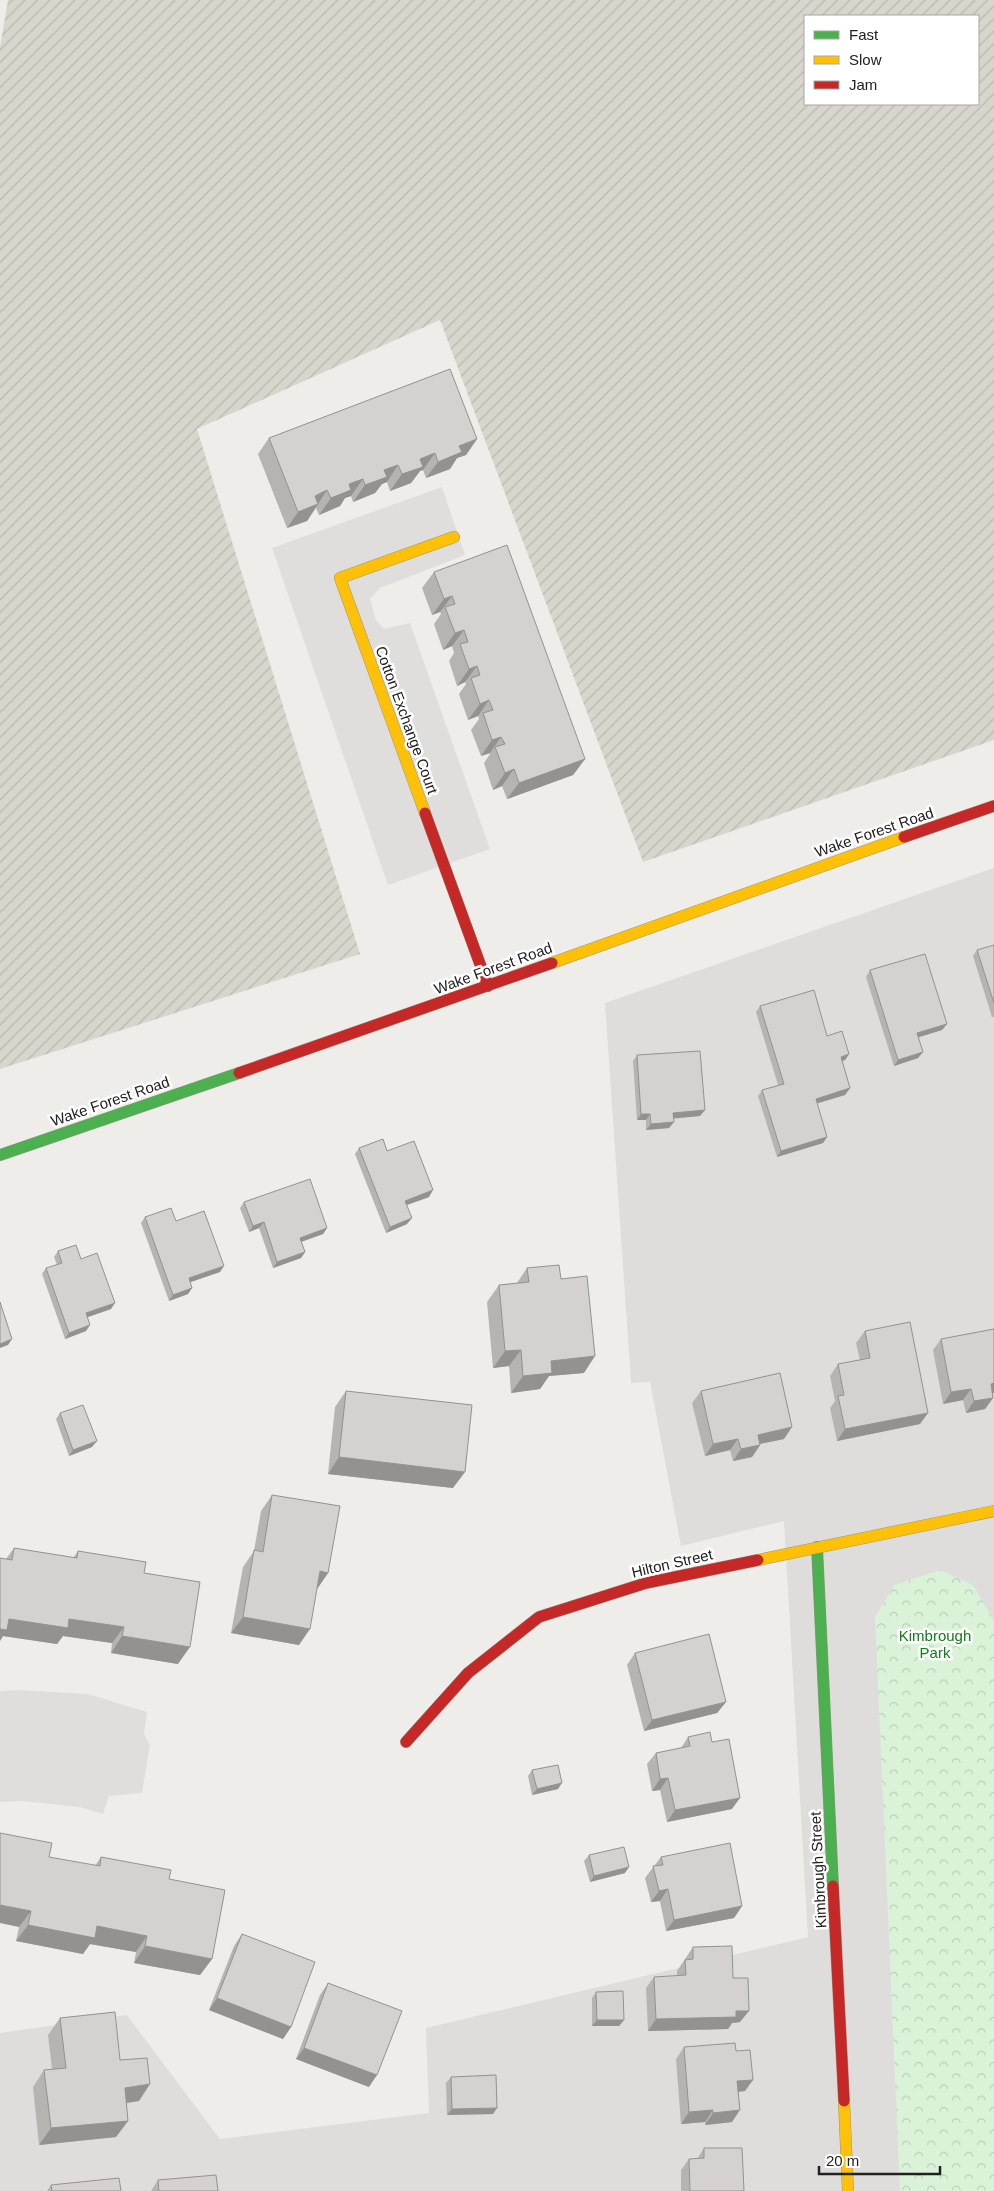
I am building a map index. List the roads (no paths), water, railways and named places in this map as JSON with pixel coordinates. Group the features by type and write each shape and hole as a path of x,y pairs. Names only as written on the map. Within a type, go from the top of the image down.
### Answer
{"street":[{"name":"Cotton Exchange Court","path":"454,537 340,578 488,986"},
{"name":"Wake Forest Road","path":"0,1155 488,986 808,870 994,806"},
{"name":"Hilton Street","path":"406,1742 468,1673 539,1617 646,1583 994,1511"},
{"name":"Kimbrough Street","path":"817,1547 848,2191"}],"park label":[{"name":"Kimbrough Park","path":"935,1644"}]}
